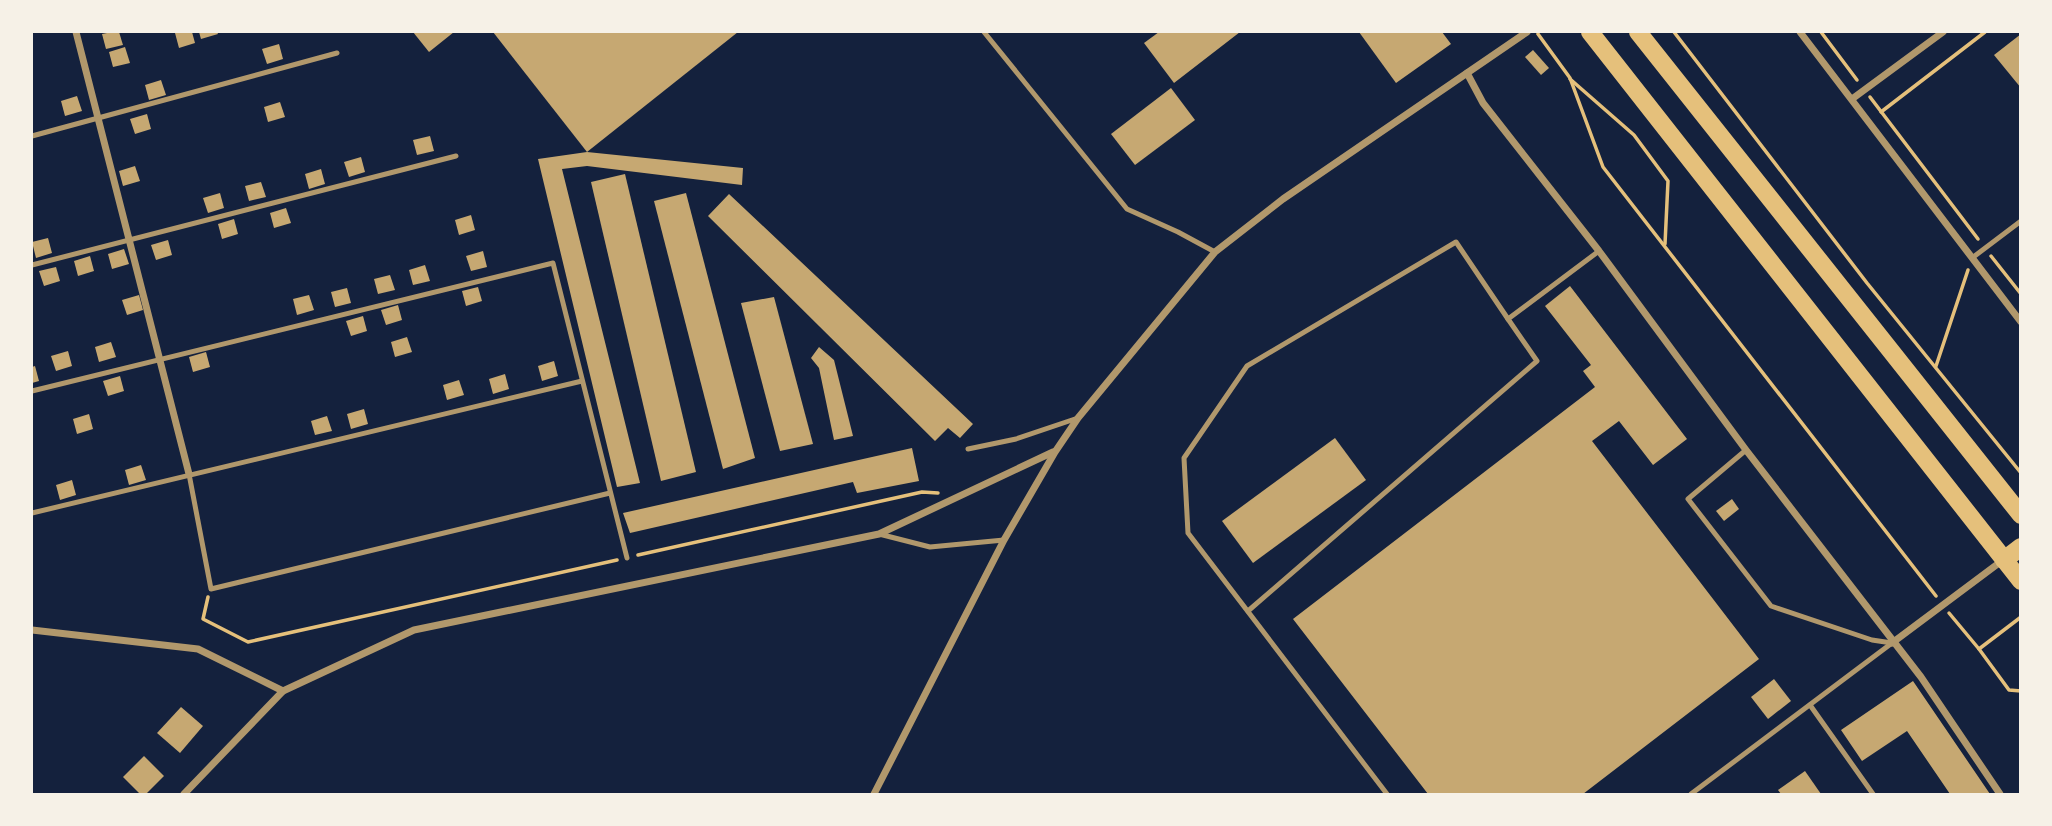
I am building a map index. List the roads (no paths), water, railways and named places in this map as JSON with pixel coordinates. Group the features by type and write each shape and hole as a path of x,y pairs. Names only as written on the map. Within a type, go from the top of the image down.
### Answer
{"main road":[{"path":"1590,32 2021,581"},
{"path":"1638,32 2021,515"},
{"path":"2004,560 2021,547"}],"street":[{"path":"76,32 189,474"},
{"path":"874,794 1004,540 1055,452 1078,418 1215,252 1283,199 1527,32"},
{"path":"1800,32 2021,323"},
{"path":"1852,99 1943,32"},
{"path":"1467,73 1483,103 1599,251 1746,450 1892,643 1921,677 2000,794"},
{"path":"184,794 283,691 414,630 879,534 1055,452"},
{"path":"1892,643 2004,560"},
{"path":"32,631 198,649 283,691"}],"lane":[{"path":"984,32 1127,209 1215,252"},
{"path":"32,136 337,53"},
{"path":"32,265 456,156"},
{"path":"1972,258 2021,221"},
{"path":"1248,611 1537,361 1456,242 1247,366 1184,458 1188,533 1387,794"},
{"path":"1508,319 1599,251"},
{"path":"32,391 552,263 628,558"},
{"path":"32,513 582,380"},
{"path":"968,449 1016,439 1078,418"},
{"path":"1746,450 1688,499 1771,606 1872,640 1892,643"},
{"path":"189,474 211,589 610,493"},
{"path":"879,534 930,547 1004,540"},
{"path":"1691,794 1892,643"},
{"path":"1810,705 1872,794"}]}
